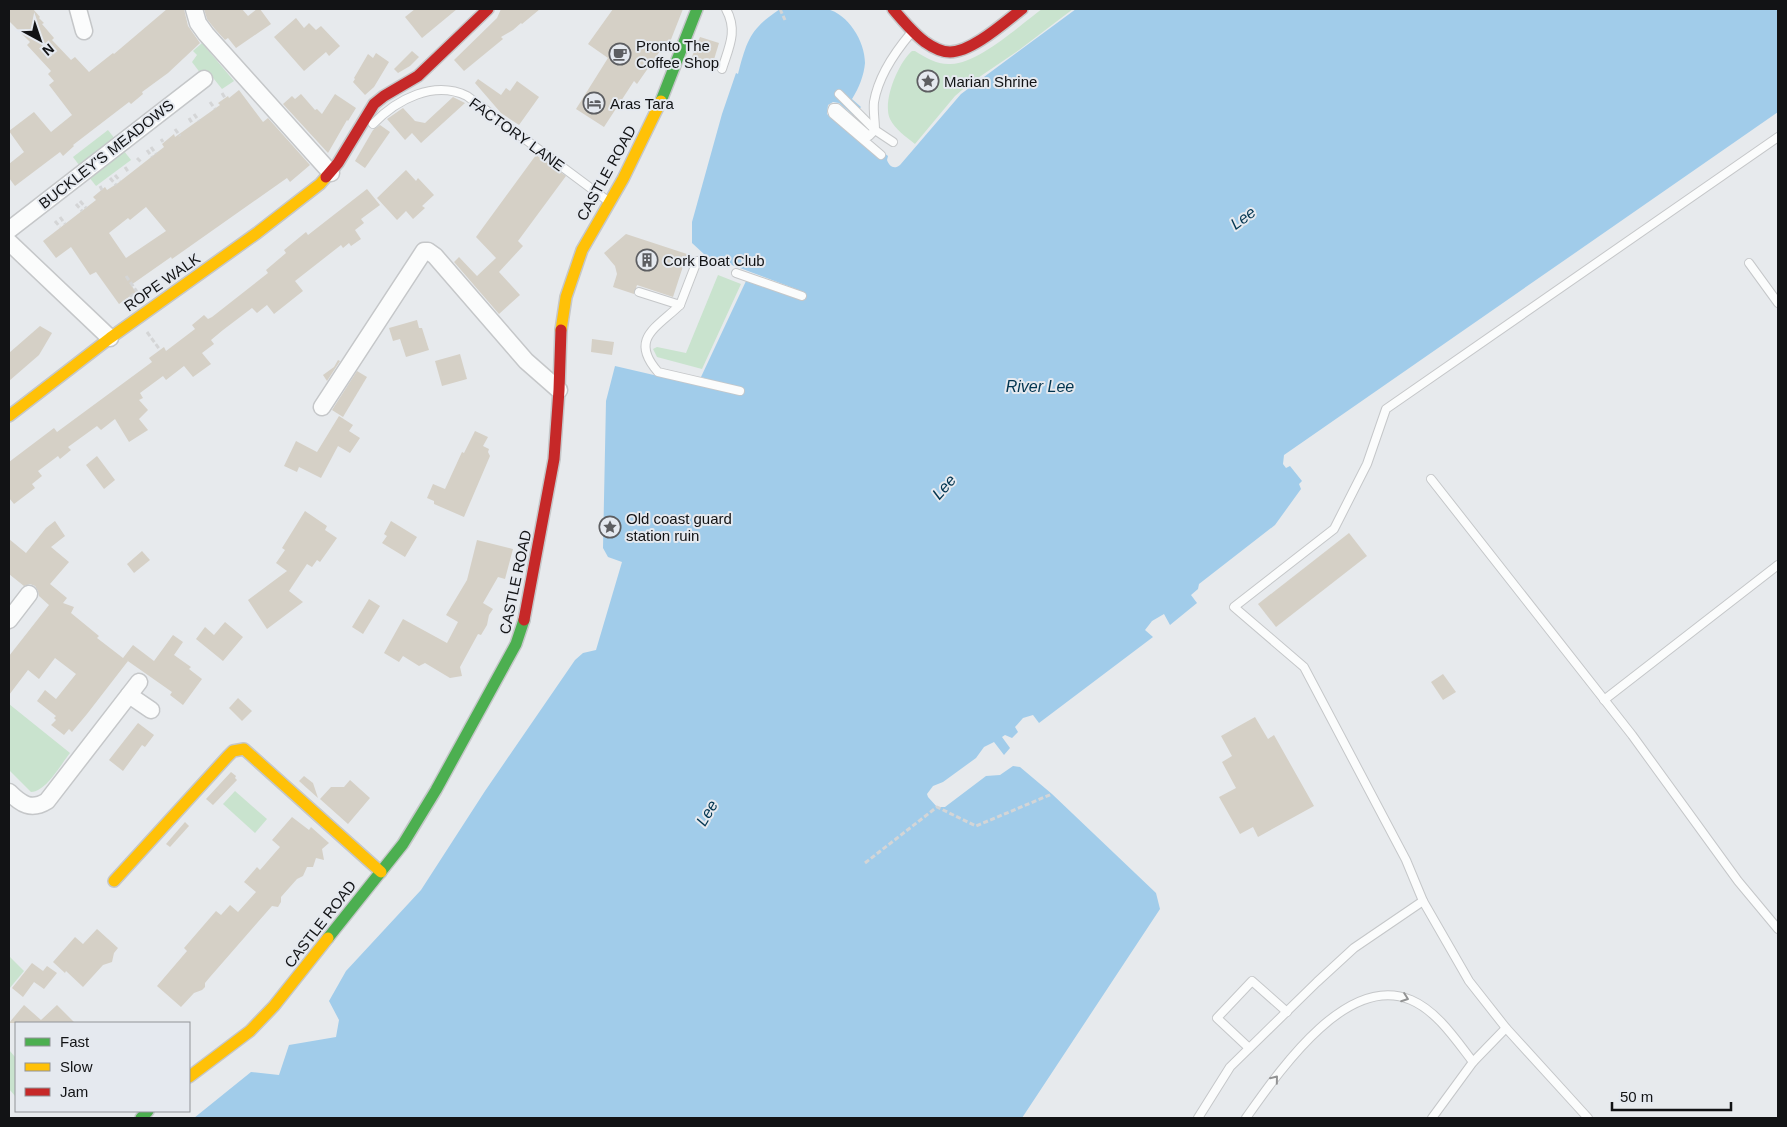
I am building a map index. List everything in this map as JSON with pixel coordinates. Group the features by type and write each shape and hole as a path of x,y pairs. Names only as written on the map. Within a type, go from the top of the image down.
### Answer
{"main road":[{"name":"CASTLE ROAD","path":"190,1076 250,1031 274,1006 403,844 425,810 516,644 521,631 554,459 559,390 560,336 566,296 582,250 636,154 659,106 697,9"},
{"path":"896,13 927,44 950,52 972,44 1022,9"},
{"name":"ROPE WALK","path":"9,416 110,338 314,190 331,173 367,114 381,97 407,84 418,76 480,11"},
{"path":"114,882 228,756 233,752 244,749 381,872"}],"street":[{"path":"78,9 84,31"},
{"path":"194,9 198,23 206,34 331,173"},
{"name":"BUCKLEY'S MEADOWS","path":"9,230 204,78"},
{"path":"9,242 110,338"},
{"path":"322,407 424,251 434,256 526,360 559,390"},
{"path":"11,613 29,594"},
{"path":"9,792 18,801 29,806 41,805 47,802 134,688 151,710"}],"lane":[{"path":"722,69 732,34 731,22 726,9"},
{"path":"875,130 874,103 879,87 893,59 913,31"},
{"name":"FACTORY LANE","path":"346,149 354,146 378,119 395,104 426,92 448,89 467,96 610,202"},
{"path":"839,94 875,130 893,142"},
{"path":"875,130 868,136 838,108 835,107 832,111 852,131 881,155"},
{"path":"1588,1118 1506,1028 1469,981 1423,901 1406,860 1304,667 1234,607 1334,529 1367,464 1386,409 1778,137"},
{"path":"697,261 680,305 646,338 644,347 658,372 740,391"},
{"path":"1749,264 1778,303"},
{"path":"736,274 802,296"},
{"path":"639,292 680,305"},
{"path":"1431,479 1632,735 1738,881 1778,929"},
{"path":"1604,700 1778,565"},
{"path":"1198,1118 1230,1067 1249,1048 1354,948 1423,901"},
{"path":"1249,1048 1217,1018 1252,981 1287,1012"},
{"path":"1246,1118 1287,1064 1326,1024 1342,1011 1359,1002 1378,996 1397,995 1413,1001 1430,1013 1443,1026 1473,1062"},
{"path":"1432,1118 1473,1062 1506,1028"}],"path":[{"path":"780,9 785,20"},
{"path":"222,93 225,98"},
{"path":"210,102 215,109"},
{"path":"194,114 199,120"},
{"path":"189,118 192,123"},
{"path":"175,129 180,136"},
{"path":"151,147 156,154"},
{"path":"147,150 152,157"},
{"path":"137,158 142,163"},
{"path":"125,167 129,173"},
{"path":"115,175 120,182"},
{"path":"110,178 116,185"},
{"path":"80,201 86,208"},
{"path":"76,204 82,212"},
{"path":"60,217 65,224"},
{"path":"55,220 60,227"},
{"path":"126,276 142,300"},
{"path":"130,297 137,292"},
{"path":"144,329 160,350"},
{"path":"864,863 937,807 976,826 1052,794"}],"green space":[{"path":"1042,9 1073,9 1019,50 969,84 955,96 915,144 895,126 888,112 890,93 897,73 912,51 941,63 962,62 999,42"},
{"path":"202,43 234,81 222,89 210,74 204,78 192,62 197,55 193,51"},
{"path":"108,130 115,139 79,165 73,157"},
{"path":"124,151 131,160 96,186 89,177"},
{"path":"718,275 741,284 702,369 657,357 653,349 657,347 686,353"},
{"path":"9,704 70,753 48,783 37,791 31,792 9,770"},
{"path":"235,791 267,819 255,833 223,804"},
{"path":"9,956 24,971 9,989"},
{"path":"9,1050 15,1057 15,1096 9,1089"}],"water":[{"name":"River Lee","path":"780,9 827,9 842,16 854,30 862,46 865,63 861,81 852,99 861,107 854,116 839,103 833,102 828,105 827,114 849,133 854,129 888,156 887,160 890,166 894,167 900,165 961,94 1076,9 1778,9 1778,112 1284,455 1283,464 1286,468 1290,466 1302,481 1299,484 1301,489 1275,525 1199,584 1198,589 1191,595 1197,603 1170,625 1164,614 1152,621 1145,630 1153,637 1039,723 1033,715 1023,718 1015,727 1018,732 1012,738 1005,735 1002,737 1010,748 1004,755 994,742 984,747 976,758 943,782 933,786 927,794 928,797 937,807 945,807 986,776 1000,775 1013,766 1020,767 1052,794 1156,893 1160,909 1022,1118 194,1118 251,1072 279,1075 289,1045 336,1037 339,1020 329,1001 346,971 421,890 485,791 575,660 583,653 596,650 622,562 608,557 603,548 606,401 615,366 740,395 742,389 701,377 746,281 801,300 804,292 705,255 692,243 692,222 722,114 736,73 738,74 751,36 762,23"}],"building":[{"path":"9,9 33,9 44,23 42,24 54,38 52,40 71,60 75,57 89,72 114,54 167,9 184,9 188,26 200,43 168,73 142,92 143,94 131,104 129,102 73,145 63,156 60,152 15,186 9,178 9,164 24,152 9,131 34,112 51,132 72,115 49,85 54,81 48,74 51,71 27,45 30,42 9,21"},
{"path":"204,9 242,9 248,16 257,9 260,9 271,24 236,48 228,38 225,40 214,28 207,19"},
{"path":"415,9 457,9 422,38 405,17"},
{"path":"501,9 540,9 522,24 501,37 503,39 464,71 454,60 497,18"},
{"path":"613,9 683,9 670,42 667,41 637,84 634,81 604,127 576,109 608,58 588,44"},
{"path":"296,18 304,28 309,23 316,30 321,26 340,46 329,56 326,52 304,71 274,37"},
{"path":"700,37 719,43 712,66 691,59"},
{"path":"412,51 419,57 410,66 398,73 394,69"},
{"path":"376,53 389,62 374,87 365,95 353,82 354,78 368,54 373,58"},
{"path":"478,79 501,95 506,88 510,91 517,81 539,97 519,125 501,113 475,83"},
{"path":"239,90 263,122 268,118 310,165 290,182 287,178 172,259 171,257 131,285 136,292 119,304 96,272 90,275 71,247 56,258 43,241 96,200 93,197 105,187 107,190 118,183 164,147 162,144 174,134 175,137 220,105 218,103 228,96 229,98","holes":["146,207 166,231 126,258 109,233"]},
{"path":"301,94 315,110 317,109 322,114 335,94 356,108 328,153 283,104 292,96 295,99"},
{"path":"453,97 465,103 421,143 412,133 405,140 387,119 403,108 415,121 425,123"},
{"path":"380,125 390,132 365,168 355,161 373,130"},
{"path":"536,155 566,176 518,241 523,246 499,272 520,295 499,314 454,262 459,257 477,276 496,258 476,237"},
{"path":"406,170 416,181 418,178 434,195 422,206 425,208 413,219 406,211 397,220 377,198"},
{"path":"367,189 380,205 361,219 364,223 355,230 361,239 351,246 349,243 343,248 341,245 295,281 303,291 274,314 267,305 257,313 252,308 223,330 211,340 214,344 202,353 211,364 193,377 184,366 166,380 163,376 140,393 143,398 139,400 148,410 139,419 148,430 129,442 115,419 101,430 97,426 68,447 71,450 60,459 58,456 38,471 42,476 32,484 35,488 14,504 9,498 9,462 54,428 57,432 152,362 149,358 164,347 166,351 195,329 192,325 204,315 208,319 212,317 268,273 266,270 286,253 284,250 306,232 308,235"},
{"name":"Cork Boat Club","path":"626,234 687,254 673,297 637,285 634,294 613,287 617,274 615,266 604,253"},
{"path":"417,320 419,328 422,328 429,350 406,357 400,339 393,341 389,328"},
{"path":"40,326 52,333 39,355 9,381 9,353"},
{"path":"592,339 614,342 612,355 591,352"},
{"path":"460,354 467,379 442,386 435,361"},
{"path":"338,360 340,361 327,381 323,375 334,367"},
{"path":"357,371 367,377 343,417 332,410"},
{"path":"339,416 353,425 349,431 360,438 350,453 338,446 321,478 299,467 297,472 284,466 296,441 317,452"},
{"path":"475,431 488,437 483,446 489,449 490,456 464,517 434,504 434,501 427,498 433,484 445,489 462,452 464,453"},
{"path":"97,456 115,480 104,489 86,465"},
{"path":"305,511 327,526 325,530 337,538 320,562 317,560 312,567 307,564 289,591 303,602 267,629 248,600 287,571 276,563 285,550 282,548"},
{"path":"55,521 65,536 51,547 69,562 50,584 67,598 63,603 74,607 71,613 99,636 97,638 123,658 133,645 154,661 173,635 183,642 174,655 191,667 189,669 202,679 183,705 170,695 172,692 128,661 72,732 69,729 64,735 51,725 56,720 54,718 56,716 37,701 45,690 56,699 76,674 55,658 39,679 28,670 9,695 9,656 49,605 39,596 35,586 30,584 24,586 9,574 9,539 26,553 46,528"},
{"path":"391,521 417,537 405,557 382,543 387,536 384,534"},
{"path":"1349,533 1367,556 1276,627 1258,604"},
{"path":"477,540 513,549 505,579 498,577 483,603 493,609 489,615 487,625 481,635 478,634 460,667 462,676 450,678 425,663 419,666 403,656 399,662 384,653 403,619 447,643 458,622 446,615 467,580"},
{"path":"142,551 150,560 134,573 127,564"},
{"path":"369,599 380,606 363,634 352,627"},
{"path":"225,622 243,637 223,661 196,639 205,627 214,635"},
{"path":"1443,674 1456,692 1443,700 1431,682"},
{"path":"238,698 252,711 242,721 229,708"},
{"path":"1255,717 1268,739 1274,735 1314,806 1258,837 1253,827 1240,834 1219,797 1236,788 1222,762 1232,756 1221,736"},
{"path":"138,723 154,735 145,747 142,745 123,771 109,760"},
{"path":"231,772 236,776 237,780 213,805 206,799"},
{"path":"304,776 313,783 318,798 299,781"},
{"path":"350,780 370,798 348,824 320,799 331,787 344,787"},
{"path":"292,817 309,830 311,827 329,843 322,849 324,860 316,858 313,867 307,867 303,876 297,879 281,897 278,907 272,906 205,983 205,987 194,993 181,1007 157,986 187,951 184,948 216,911 221,915 230,905 238,912 256,892 244,882 257,867 260,870 280,847 272,840"},
{"path":"185,822 189,826 170,847 166,844"},
{"path":"97,929 118,948 114,953 112,962 103,965 83,987 53,962 75,937 83,944"},
{"path":"32,963 43,971 47,966 57,973 44,989 34,982 23,997 12,988"},
{"path":"24,1005 41,1020 57,1005 74,1022 15,1022 9,1023"}],"traffic: fast":[{"path":"661,101 697,9"},
{"path":"328,938 403,844 436,790 516,644 524,620"},
{"path":"141,1118 147,1112"}],"traffic: slow":[{"path":"561,330 566,297 582,250 623,179 661,101"},
{"path":"9,416 110,338 257,233 320,184 326,177"},
{"path":"114,881 228,756 233,751 244,749 381,872"},
{"path":"190,1076 250,1031 274,1006 328,938"}],"traffic: jam":[{"path":"326,177 338,163 374,104 418,76 488,9"},
{"path":"893,9 912,31 925,42 937,49 950,52 959,51 978,42 1022,9"},
{"path":"524,620 554,459 561,330"}],"place":[{"name":"Pronto The Coffee Shop","path":"620,54"},
{"name":"Marian Shrine","path":"928,81"},
{"name":"Aras Tara","path":"594,103"},
{"name":"Cork Boat Club","path":"647,260"},
{"name":"Old coast guard station ruin","path":"610,527"}],"water label":[{"name":"Lee","path":"1243,218"},
{"name":"Lee","path":"944,487"},
{"name":"Lee","path":"707,813"}]}
